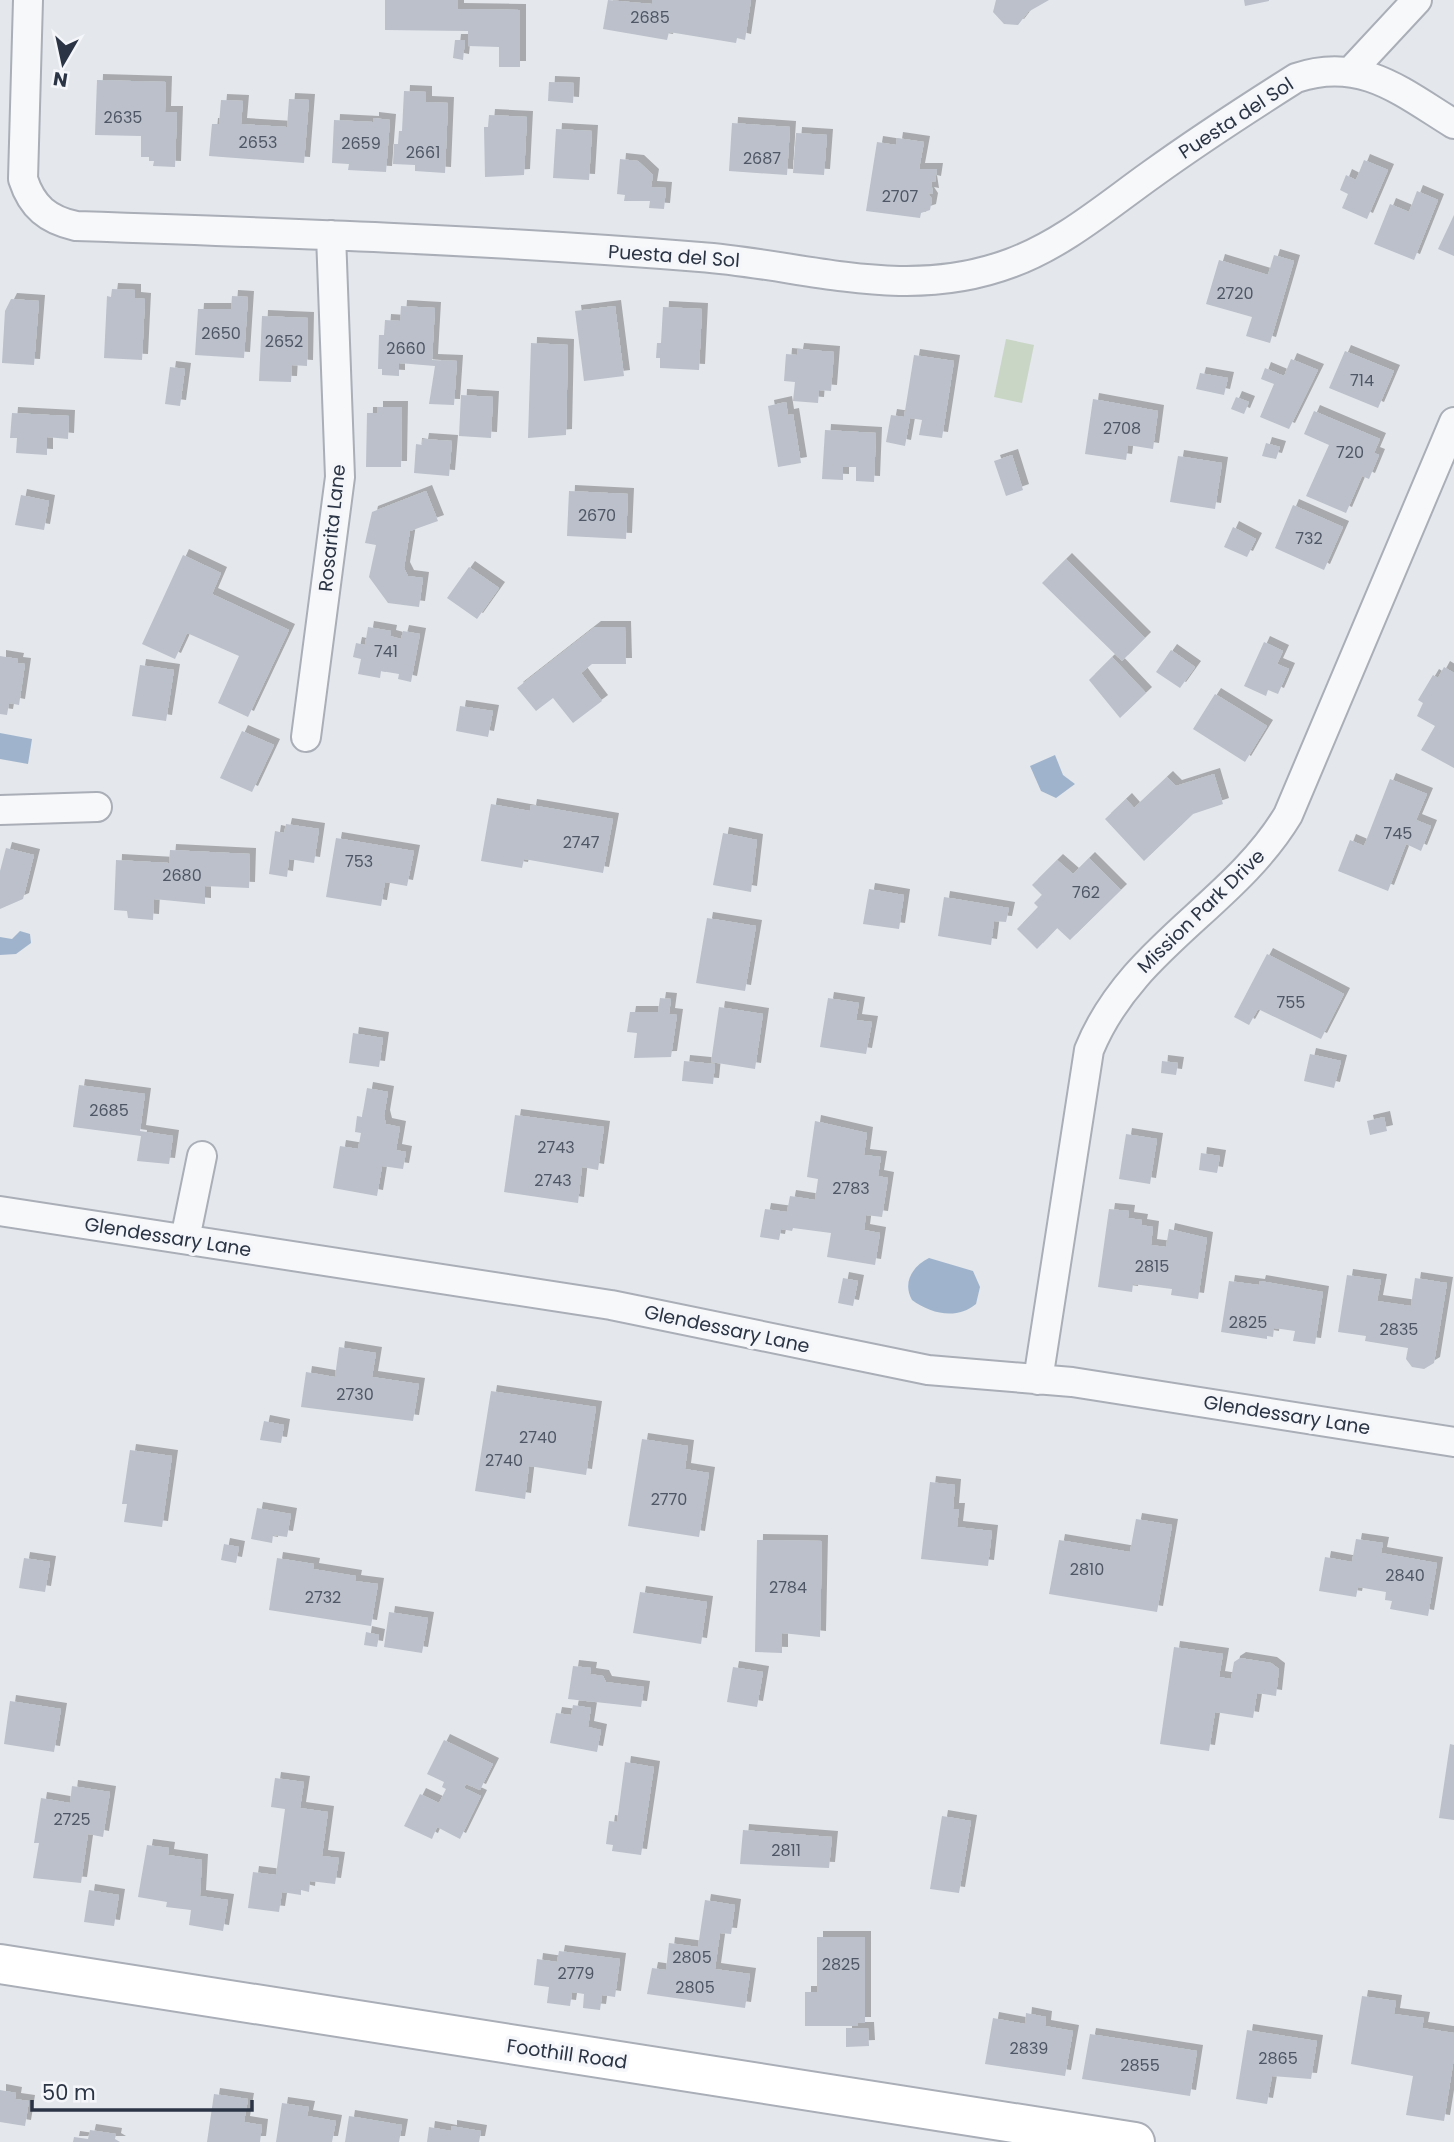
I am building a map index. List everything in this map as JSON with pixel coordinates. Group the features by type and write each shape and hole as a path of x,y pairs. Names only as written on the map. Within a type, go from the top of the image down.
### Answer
{"main road":[{"name":"Foothill Road","path":"0,1964 479,2041 967,2113 1135,2142"}],"street":[{"name":"Puesta del Sol","path":"28,0 23,179 28,194 48,216 76,226 331,235 701,257 781,266 874,282 920,284 966,277 1038,251 1296,78 1327,70 1351,71 1390,85 1454,124"},
{"path":"1351,71 1416,0"},
{"name":"Rosarita Lane","path":"306,737 340,477 331,235"},
{"name":"Mission Park Drive","path":"1038,1380 1089,1050 1098,1028 1128,981 1187,922 1252,864 1288,815 1454,422"},
{"path":"0,810 97,807"},
{"path":"185,1239 202,1156"},
{"name":"Glendessary Lane","path":"0,1211 611,1305 928,1370 1072,1382 1454,1442"}],"green space":[{"path":"1006,339 1034,345 1022,403 994,397"}],"water":[{"path":"0,733 32,739 28,764 0,759"},
{"path":"1055,755 1063,775 1075,784 1056,798 1041,791 1030,766"},
{"path":"20,931 30,934 31,943 16,954 0,955 0,937 12,939"},
{"path":"929,1258 973,1271 980,1287 976,1304 961,1312 944,1313 927,1309 912,1300 908,1287 911,1275 918,1265"}],"building":[{"path":"385,0 458,0 458,9 520,10 520,67 499,67 499,47 468,46 468,31 385,30"},
{"path":"608,0 652,4 652,0 751,0 745,40 737,38 736,43 669,32 667,40 603,29"},
{"path":"996,0 1049,0 1028,12 1018,25 1004,24 993,12"},
{"path":"1244,0 1269,0 1269,1 1245,6"},
{"path":"455,40 465,40 463,60 453,58"},
{"path":"97,80 166,82 165,112 177,112 175,167 153,166 154,161 149,161 149,157 141,157 141,136 95,135"},
{"path":"549,82 574,83 573,103 548,101"},
{"path":"404,91 426,92 426,102 448,103 445,173 415,171 415,165 393,164 394,144 398,144 399,131 402,131"},
{"path":"289,99 309,100 304,163 209,156 212,124 219,124 221,100 243,101 241,124 287,127"},
{"path":"489,115 527,117 524,175 485,177 484,127 488,127"},
{"path":"373,118 390,120 386,172 348,170 349,164 332,163 334,120 373,122"},
{"path":"732,123 790,127 787,175 729,171"},
{"path":"556,129 592,131 589,180 553,178"},
{"path":"796,133 827,135 824,175 793,173"},
{"path":"897,138 924,142 919,169 937,169 935,182 931,181 933,194 928,193 932,199 930,210 921,213 920,218 866,211 877,142 896,145"},
{"path":"620,159 638,161 653,175 651,187 666,188 664,209 649,208 650,201 624,201 625,195 617,194"},
{"path":"1364,160 1388,170 1367,219 1342,208 1348,194 1340,190 1346,175 1356,180"},
{"path":"1417,191 1438,200 1414,260 1374,244 1390,204 1409,212"},
{"path":"1454,215 1454,256 1438,249"},
{"path":"1274,255 1294,261 1270,343 1246,336 1252,317 1206,304 1219,260 1268,275"},
{"path":"112,289 135,290 135,298 145,299 142,360 104,358 107,296 111,297"},
{"path":"232,296 248,297 244,358 195,355 198,309 231,309"},
{"path":"11,299 39,301 34,365 2,363 5,311"},
{"path":"401,306 435,308 432,360 457,361 454,405 429,404 435,366 399,363 399,376 382,375 382,369 378,369 379,335 384,335 385,320 400,321"},
{"path":"615,306 624,376 584,381 575,311"},
{"path":"663,307 702,309 699,370 660,368 660,358 656,358 657,343 661,343"},
{"path":"262,316 308,318 307,366 292,365 291,382 259,381"},
{"path":"531,343 568,345 566,435 528,438"},
{"path":"798,349 834,352 831,391 819,390 818,403 793,401 795,382 784,381 786,354 797,355"},
{"path":"1345,351 1394,371 1378,408 1329,388"},
{"path":"914,355 954,361 942,438 919,435 922,420 910,418 905,446 886,442 891,415 904,417"},
{"path":"1291,359 1318,370 1289,429 1260,417 1274,384 1261,379 1265,368 1284,376"},
{"path":"170,367 185,369 180,406 165,404"},
{"path":"1200,373 1228,378 1224,395 1196,389"},
{"path":"461,395 493,397 491,438 459,436"},
{"path":"1236,397 1249,402 1244,414 1231,409"},
{"path":"1093,399 1158,411 1153,449 1128,445 1126,460 1085,454"},
{"path":"786,402 788,415 793,414 801,463 778,467 768,406"},
{"path":"377,407 402,407 401,467 366,467 367,413 377,413"},
{"path":"1314,411 1380,439 1374,453 1379,455 1369,479 1362,476 1346,513 1306,496 1329,445 1304,434"},
{"path":"12,413 69,416 68,439 47,437 47,455 16,453 17,438 10,438"},
{"path":"825,430 876,433 874,482 856,481 856,467 843,467 843,480 822,479"},
{"path":"423,439 452,441 449,476 414,473 416,444 422,445"},
{"path":"1266,443 1280,447 1276,459 1262,456"},
{"path":"1012,455 1023,490 1006,496 994,461"},
{"path":"1178,456 1222,463 1215,509 1170,502"},
{"path":"426,491 438,521 410,531 404,568 408,576 423,578 419,607 388,603 369,577 376,545 365,543 372,512"},
{"path":"569,491 628,494 626,539 567,536"},
{"path":"21,495 49,501 44,530 15,525"},
{"path":"1293,505 1343,527 1324,570 1275,548"},
{"path":"1233,527 1256,539 1247,557 1224,547"},
{"path":"183,555 221,573 212,594 289,630 248,717 218,703 239,656 187,633 175,659 142,644"},
{"path":"1066,559 1145,638 1122,661 1042,583"},
{"path":"469,567 499,588 477,619 447,598"},
{"path":"368,627 391,631 390,636 401,639 403,631 420,634 411,682 398,679 399,674 381,671 380,678 358,674 361,659 353,657 356,643 365,645"},
{"path":"595,627 625,627 626,664 592,664 581,673 602,701 573,723 553,698 536,711 517,688"},
{"path":"1264,642 1283,651 1277,664 1289,669 1278,694 1268,690 1266,696 1244,686"},
{"path":"1171,650 1195,667 1180,688 1156,672"},
{"path":"0,656 18,659 17,663 25,664 19,705 9,703 7,715 0,714"},
{"path":"1112,657 1146,693 1120,718 1089,680"},
{"path":"140,665 174,670 166,721 132,716"},
{"path":"1444,667 1454,673 1454,768 1421,750 1435,726 1417,716 1423,703 1418,700 1433,675 1438,678"},
{"path":"1215,694 1267,726 1245,762 1193,729"},
{"path":"460,706 493,711 488,737 456,731"},
{"path":"242,731 274,745 252,792 220,778"},
{"path":"1214,774 1223,804 1193,814 1144,861 1105,819 1126,799 1134,808 1167,777 1176,786"},
{"path":"1390,779 1427,794 1416,820 1431,826 1421,851 1406,844 1388,891 1338,871 1350,840 1364,846"},
{"path":"491,804 530,811 531,805 613,819 603,873 524,859 522,868 481,861"},
{"path":"286,824 319,829 314,863 289,859 287,877 269,874 275,831 284,833"},
{"path":"723,833 757,840 751,892 713,885"},
{"path":"336,838 414,851 407,886 385,882 381,906 326,897"},
{"path":"6,848 34,855 23,899 0,909 0,871"},
{"path":"170,850 250,854 249,888 205,886 205,904 154,899 153,920 128,918 127,911 114,910 116,860 169,863"},
{"path":"1089,858 1121,890 1070,940 1057,928 1037,949 1017,929 1038,907 1034,903 1042,895 1032,885 1057,860 1073,874"},
{"path":"869,889 904,895 899,929 863,924"},
{"path":"944,897 1009,908 1006,922 994,921 991,945 938,936"},
{"path":"707,918 756,926 745,991 696,983"},
{"path":"1267,954 1344,994 1321,1039 1258,1009 1249,1025 1234,1017"},
{"path":"660,998 671,999 669,1014 677,1015 671,1057 634,1058 637,1033 627,1032 630,1012 658,1012"},
{"path":"828,998 859,1003 856,1020 872,1022 866,1054 820,1047"},
{"path":"719,1007 763,1014 755,1069 711,1062"},
{"path":"353,1033 383,1038 379,1067 349,1063"},
{"path":"1310,1054 1341,1061 1334,1088 1304,1081"},
{"path":"684,1061 715,1064 713,1084 682,1081"},
{"path":"1162,1061 1178,1063 1176,1075 1161,1073"},
{"path":"79,1085 145,1094 140,1131 173,1136 169,1164 137,1161 141,1136 73,1127"},
{"path":"367,1088 388,1092 384,1116 386,1124 400,1127 396,1150 406,1152 403,1169 382,1166 377,1196 333,1188 340,1146 358,1149 361,1133 355,1132 357,1116 362,1117"},
{"path":"515,1115 604,1127 598,1170 582,1167 578,1203 504,1192"},
{"path":"1384,1117 1387,1131 1370,1135 1367,1121"},
{"path":"815,1121 867,1133 864,1155 881,1157 878,1176 888,1178 882,1217 866,1215 864,1230 880,1233 875,1265 827,1257 831,1233 793,1228 792,1231 781,1229 779,1240 760,1237 765,1209 787,1212 790,1196 815,1200 818,1179 807,1177"},
{"path":"1126,1134 1157,1139 1150,1184 1119,1179"},
{"path":"1201,1153 1220,1156 1217,1173 1199,1170"},
{"path":"1109,1209 1129,1211 1128,1218 1142,1220 1141,1225 1153,1227 1151,1245 1166,1247 1169,1229 1207,1238 1198,1299 1171,1295 1172,1289 1133,1284 1132,1292 1098,1287"},
{"path":"1347,1275 1381,1280 1377,1301 1411,1306 1415,1278 1447,1283 1434,1363 1424,1369 1412,1367 1406,1359 1408,1348 1365,1341 1366,1336 1338,1332"},
{"path":"843,1278 858,1281 853,1306 838,1303"},
{"path":"1229,1281 1259,1285 1260,1281 1323,1292 1315,1344 1293,1341 1295,1331 1274,1328 1273,1337 1267,1336 1267,1339 1221,1332"},
{"path":"339,1347 376,1353 372,1377 419,1384 413,1421 301,1407 306,1372 335,1377"},
{"path":"491,1391 596,1407 586,1475 529,1466 525,1499 475,1491"},
{"path":"264,1421 284,1425 281,1443 260,1440"},
{"path":"642,1439 688,1446 685,1469 709,1473 699,1537 628,1526"},
{"path":"130,1450 172,1456 162,1527 124,1522 127,1504 122,1504"},
{"path":"930,1482 955,1485 953,1509 959,1509 957,1527 992,1531 988,1566 921,1559"},
{"path":"257,1508 291,1514 287,1537 273,1535 272,1543 251,1539"},
{"path":"1136,1519 1172,1525 1157,1612 1049,1594 1059,1540 1130,1552"},
{"path":"1356,1539 1383,1543 1381,1553 1437,1563 1428,1616 1390,1609 1392,1601 1385,1600 1386,1592 1358,1587 1356,1597 1319,1591 1325,1557 1352,1562"},
{"path":"757,1540 822,1541 820,1637 782,1633 782,1653 755,1652"},
{"path":"224,1544 239,1547 236,1563 221,1560"},
{"path":"24,1558 50,1562 45,1592 19,1588"},
{"path":"277,1558 314,1564 313,1569 356,1576 355,1581 378,1584 371,1626 269,1610"},
{"path":"640,1592 707,1602 701,1644 633,1633"},
{"path":"389,1612 428,1618 422,1653 384,1647"},
{"path":"366,1632 379,1635 377,1647 364,1645"},
{"path":"1174,1647 1223,1654 1219,1677 1231,1679 1234,1662 1240,1658 1271,1663 1279,1669 1276,1696 1257,1693 1253,1718 1215,1712 1209,1751 1160,1744"},
{"path":"573,1666 591,1668 590,1674 603,1676 606,1682 644,1687 641,1707 568,1699"},
{"path":"733,1667 763,1672 757,1707 727,1702"},
{"path":"10,1701 61,1709 54,1752 4,1744"},
{"path":"573,1705 591,1708 588,1727 601,1730 597,1752 550,1743 556,1713 571,1715"},
{"path":"444,1740 493,1764 480,1790 466,1784 464,1788 481,1796 460,1839 437,1827 432,1839 404,1826 420,1794 439,1803 446,1789 442,1787 444,1782 427,1774"},
{"path":"1450,1744 1454,1745 1454,1820 1439,1818"},
{"path":"625,1762 654,1767 641,1855 612,1851 613,1845 606,1844 609,1821 617,1822"},
{"path":"275,1778 304,1782 300,1808 328,1812 322,1856 339,1858 335,1884 310,1881 309,1892 301,1890 301,1895 282,1892 279,1912 248,1908 253,1872 276,1875 285,1809 271,1807"},
{"path":"72,1786 110,1792 103,1837 88,1834 81,1883 33,1878 39,1843 34,1843 41,1798 70,1803"},
{"path":"942,1816 971,1821 959,1893 930,1889"},
{"path":"743,1830 832,1837 829,1868 740,1864"},
{"path":"147,1845 169,1848 168,1855 202,1860 200,1896 228,1900 223,1931 189,1925 191,1910 166,1907 167,1902 138,1897"},
{"path":"89,1890 119,1895 114,1926 84,1922"},
{"path":"705,1900 735,1905 731,1934 720,1933 715,1969 750,1974 745,2008 647,1994 652,1968 666,1970 669,1943 698,1947"},
{"path":"817,1937 865,1937 865,2023 858,2023 858,2026 805,2026 805,1992 817,1992"},
{"path":"559,1951 620,1959 615,1997 602,1995 600,2010 583,2008 584,1994 572,1992 570,2006 547,2003 549,1987 534,1985 537,1959 557,1962"},
{"path":"1362,1996 1396,2001 1394,2014 1424,2018 1422,2028 1454,2033 1454,2058 1444,2121 1406,2115 1413,2076 1351,2064"},
{"path":"1026,2013 1046,2017 1045,2026 1073,2031 1065,2076 985,2064 993,2018 1025,2024"},
{"path":"846,2028 868,2028 869,2046 846,2047"},
{"path":"1247,2030 1317,2041 1311,2079 1272,2076 1267,2104 1236,2099"},
{"path":"1090,2034 1197,2051 1190,2096 1082,2079"},
{"path":"0,2090 16,2093 15,2099 29,2101 25,2126 0,2122"},
{"path":"214,2094 248,2099 244,2122 262,2125 260,2142 207,2142"},
{"path":"282,2103 309,2107 307,2116 336,2121 332,2142 276,2142"},
{"path":"349,2116 402,2125 399,2142 345,2142"},
{"path":"451,2126 481,2131 479,2142 427,2142 429,2127 451,2131"},
{"path":"90,2130 116,2134 115,2139 120,2142 73,2142 74,2137 88,2139"}]}
